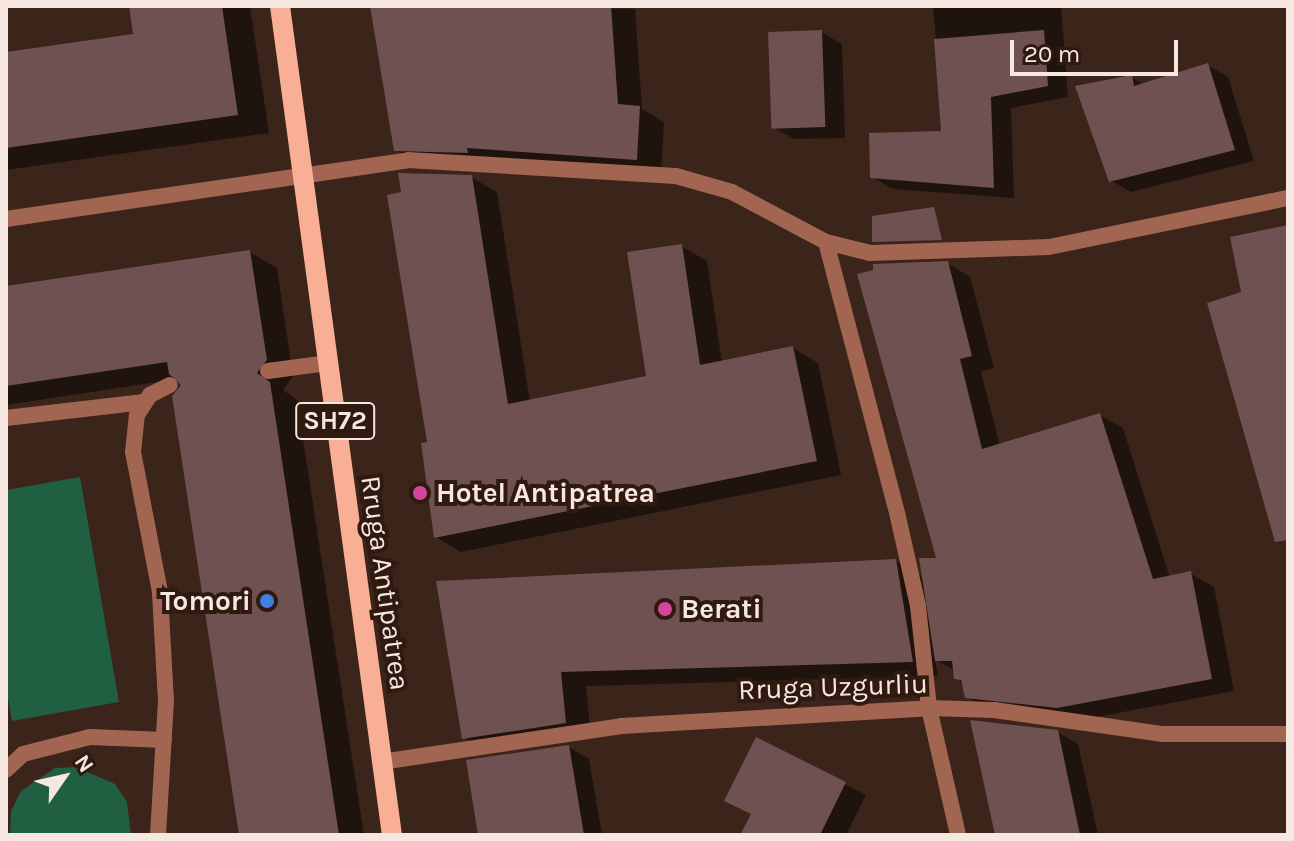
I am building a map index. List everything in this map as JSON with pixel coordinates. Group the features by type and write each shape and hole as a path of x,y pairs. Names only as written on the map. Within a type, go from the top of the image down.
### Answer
{"main road":[{"name":"Rruga Antipatrea","path":"280,6 392,835"}],"street":[{"path":"6,219 408,160 676,176 732,192 826,242 870,253 1049,247 1288,198"},
{"path":"826,242 908,561 929,708 958,835"},
{"path":"268,371 328,363"},
{"path":"6,418 144,402 170,385"},
{"path":"144,402 137,415 133,452 160,592 164,740 158,835"},
{"name":"Rruga Uzgurliu","path":"381,762 621,726 929,708 994,710 1163,734 1288,734"},
{"path":"6,770 23,754 90,737 164,740"}],"green space":[{"path":"80,477 119,702 12,721 6,687 6,490"},
{"path":"76,767 115,784 127,802 131,835 10,835 11,811 21,791 55,768"}],"building":[{"path":"129,6 222,6 238,115 6,148 6,52 133,34"},
{"path":"370,6 611,6 618,104 640,106 637,160 467,148 468,153 394,151"},
{"path":"822,30 825,127 771,129 768,32"},
{"path":"1044,30 1048,86 991,97 994,188 870,178 869,133 941,131 934,39"},
{"path":"1208,63 1235,150 1109,182 1075,86 1132,75 1134,86"},
{"path":"398,173 472,175 508,404 646,376 627,252 682,244 700,365 793,346 817,461 434,538 421,443 427,442 387,195 401,192"},
{"path":"934,207 942,240 872,242 872,216"},
{"path":"1288,225 1288,540 1275,542 1207,303 1241,292 1230,237"},
{"path":"250,250 267,360 257,373 270,382 339,835 239,835 172,396 181,385 169,374 167,362 6,386 6,286"},
{"path":"948,261 972,356 960,359 982,449 1100,413 1153,579 1191,571 1212,679 1057,708 965,698 961,680 954,679 952,661 935,661 919,558 936,558 857,274 873,270 873,264"},
{"path":"896,559 913,662 561,672 566,723 462,739 436,581"},
{"path":"970,720 1058,730 1080,835 995,835"},
{"path":"756,737 846,782 820,835 740,835 751,814 724,801"},
{"path":"569,745 584,835 478,835 466,760"}],"place":[{"name":"Hotel Antipatrea","path":"420,493"},
{"name":"Tomori","path":"267,601"},
{"name":"Berati","path":"665,609"}]}
